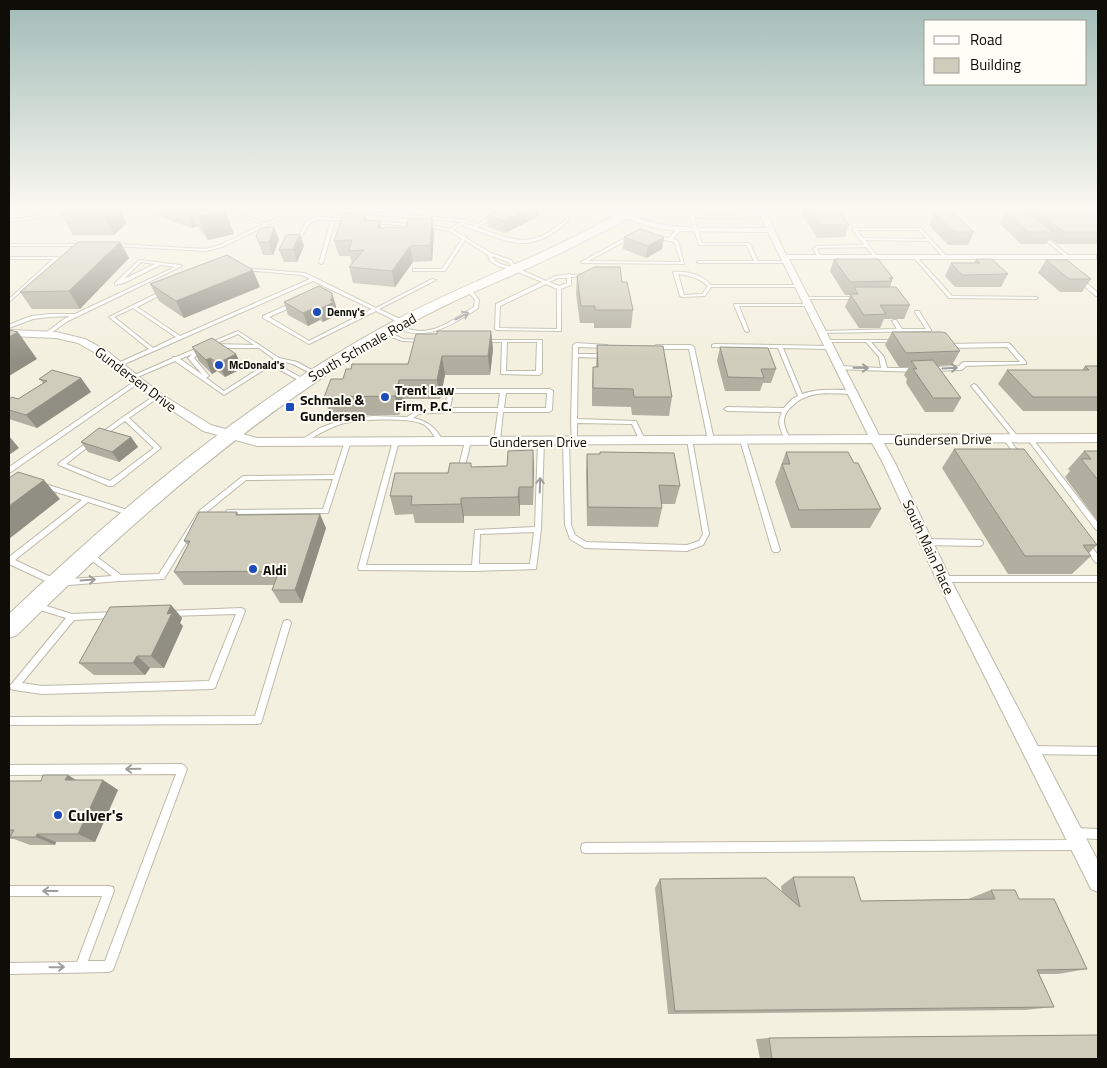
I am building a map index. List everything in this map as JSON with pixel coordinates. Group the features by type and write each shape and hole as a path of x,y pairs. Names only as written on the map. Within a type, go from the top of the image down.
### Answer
{"main road":[{"name":"South Schmale Road","path":"9,628 88,553 185,469 310,377 394,327 468,290 535,260"}],"street":[{"name":"South Main Place","path":"785,260 889,463 943,579 1098,882"},
{"name":"Gundersen Drive","path":"9,333 46,334 81,341 92,346 157,396 207,428 229,436 257,442 1098,438"}],"lane":[{"path":"9,301 55,260"},
{"path":"415,270 443,270 450,260"},
{"path":"491,260 499,265 515,269 559,288 569,284 569,276"},
{"path":"505,260 515,269"},
{"path":"587,260 583,262 683,262 682,260"},
{"path":"699,262 785,260"},
{"path":"918,260 951,297 1036,298"},
{"path":"46,334 66,320 180,266 140,261 117,284"},
{"path":"117,284 160,264"},
{"path":"240,268 303,274 374,309 394,327 402,340 428,341"},
{"path":"710,286 703,295 682,296 675,273 694,275 704,280 710,286 803,296 863,298"},
{"path":"559,288 559,330 497,329 498,305 557,277 595,275"},
{"path":"118,365 313,279"},
{"path":"1078,279 1098,295"},
{"path":"298,302 265,317 309,343 434,280"},
{"path":"117,284 131,290"},
{"path":"322,291 330,287"},
{"path":"394,327 428,333 476,308 477,300 468,290"},
{"path":"152,349 111,317 167,291"},
{"path":"747,332 736,305 803,296"},
{"path":"134,306 179,337"},
{"path":"714,346 780,346 901,331 929,330 917,312"},
{"path":"9,327 21,320 42,315 77,315"},
{"path":"894,321 901,331"},
{"path":"9,470 136,379 175,358 238,332 277,359 295,363 310,377"},
{"path":"825,340 902,341"},
{"path":"476,341 505,341 540,341 539,373 503,373 505,341"},
{"path":"868,342 882,357 884,368"},
{"path":"839,368 884,368 901,371 961,368 964,364 1024,363 1008,345 946,346 937,343"},
{"path":"615,346 576,345 574,421 570,441 568,514 572,537 585,545 688,548 701,543 706,534 690,440"},
{"path":"212,384 192,358 194,354 215,346 259,346"},
{"path":"780,346 800,395"},
{"path":"653,347 691,347 711,440"},
{"path":"576,355 615,356"},
{"path":"175,358 224,394 277,359"},
{"path":"277,359 282,369 310,377"},
{"path":"974,386 1012,439 1023,461"},
{"path":"409,418 418,412 447,410 549,410 550,392 451,390 447,410"},
{"path":"497,441 503,391"},
{"path":"788,440 781,424 785,410 800,395 819,392 851,392"},
{"path":"125,418 158,448 111,484 61,464 125,418 157,396"},
{"path":"727,409 785,410"},
{"path":"301,442 327,426 346,420 409,418 424,422 434,430 440,441"},
{"path":"574,421 634,422 642,440"},
{"path":"1030,438 1098,528"},
{"path":"743,440 776,550"},
{"path":"396,441 362,568 533,568 538,529 541,441"},
{"path":"458,473 463,467 468,441"},
{"path":"220,513 326,511 348,442"},
{"path":"88,499 9,561 56,583 161,577 201,513 245,478 337,476"},
{"path":"387,476 396,476"},
{"path":"37,483 132,514"},
{"path":"201,513 210,513"},
{"path":"474,568 477,532 538,529"},
{"path":"1081,537 1098,560"},
{"path":"926,542 980,543"},
{"path":"88,553 120,578"},
{"path":"943,579 1098,579"},
{"path":"32,605 72,616 122,615"},
{"path":"72,616 14,686 42,690 212,685 242,611 162,614"},
{"path":"9,721 258,720 287,623"},
{"path":"1032,750 1098,751"},
{"path":"9,770 182,769 110,966 9,969"},
{"path":"586,848 1076,839 1098,834"},
{"path":"9,891 109,891 80,967"}],"building":[{"path":"57,260 101,260 69,291 20,292"},
{"path":"214,260 235,260 253,270 176,301 150,284"},
{"path":"355,260 400,260 392,271 349,267"},
{"path":"835,260 879,260 893,278 889,278 892,281 850,282"},
{"path":"977,260 993,260 1008,274 962,275 951,263 980,263"},
{"path":"1046,260 1067,260 1091,279 1069,279"},
{"path":"594,267 620,267 622,282 627,282 633,310 595,310 595,306 581,306 577,276"},
{"path":"319,286 332,293 332,300 330,300 334,302 319,309 316,307 303,313 284,302"},
{"path":"854,287 896,287 910,305 880,305 886,314 864,315 850,294 858,294"},
{"path":"9,330 18,332 9,337"},
{"path":"437,331 491,331 488,356 442,356 437,380 399,380 395,396 324,397 331,379 343,379 346,369 351,369 352,364 408,364 416,334 437,334"},
{"path":"892,332 946,333 960,351 906,353"},
{"path":"212,338 236,354 218,363 210,358 206,360 192,347"},
{"path":"597,345 663,346 672,397 634,397 633,389 593,388 593,367 598,367"},
{"path":"720,347 768,348 776,369 761,369 764,378 728,377"},
{"path":"933,360 961,398 933,398 913,369 917,369 911,361"},
{"path":"1085,366 1098,366 1098,397 1033,397 1007,370 1089,370"},
{"path":"52,370 81,378 26,415 9,410 9,399 12,397 18,399 47,381 39,379"},
{"path":"99,428 131,437 112,452 81,442"},
{"path":"954,449 1024,449 1097,545 1083,545 1091,556 1025,556"},
{"path":"533,450 533,487 519,487 518,497 461,498 461,504 411,505 412,496 390,496 395,473 448,473 450,463 471,463 471,467 507,466 508,451"},
{"path":"1084,451 1098,451 1098,480 1081,459 1091,459"},
{"path":"600,452 674,453 680,486 659,485 662,508 588,507 587,454 600,454"},
{"path":"786,452 848,452 854,463 858,463 881,509 799,510 782,464 790,464"},
{"path":"18,472 44,480 9,506 9,478"},
{"name":"Aldi","path":"199,512 237,512 236,515 320,514 295,590 272,590 279,571 174,572 190,541 184,541"},
{"path":"171,605 167,614 172,613 151,656 137,656 133,663 79,663 110,607"},
{"name":"Culver's","path":"43,775 68,775 65,780 103,780 78,834 37,834 36,837 10,837 14,830 9,830 9,781 41,781"},
{"path":"793,877 854,877 861,901 995,899 991,890 1015,890 1019,899 1054,899 1087,969 1037,970 1054,1007 675,1011 660,879 766,878 800,907"},
{"path":"1098,1035 1098,1059 772,1059 769,1038"}],"place":[{"name":"Denny's","path":"317,312"},
{"name":"McDonald's","path":"219,365"},
{"name":"Trent Law Firm, P.C.","path":"385,397"},
{"name":"Schmale & Gundersen","path":"290,407"},
{"name":"Aldi","path":"253,569"},
{"name":"Culver's","path":"58,815"}]}
